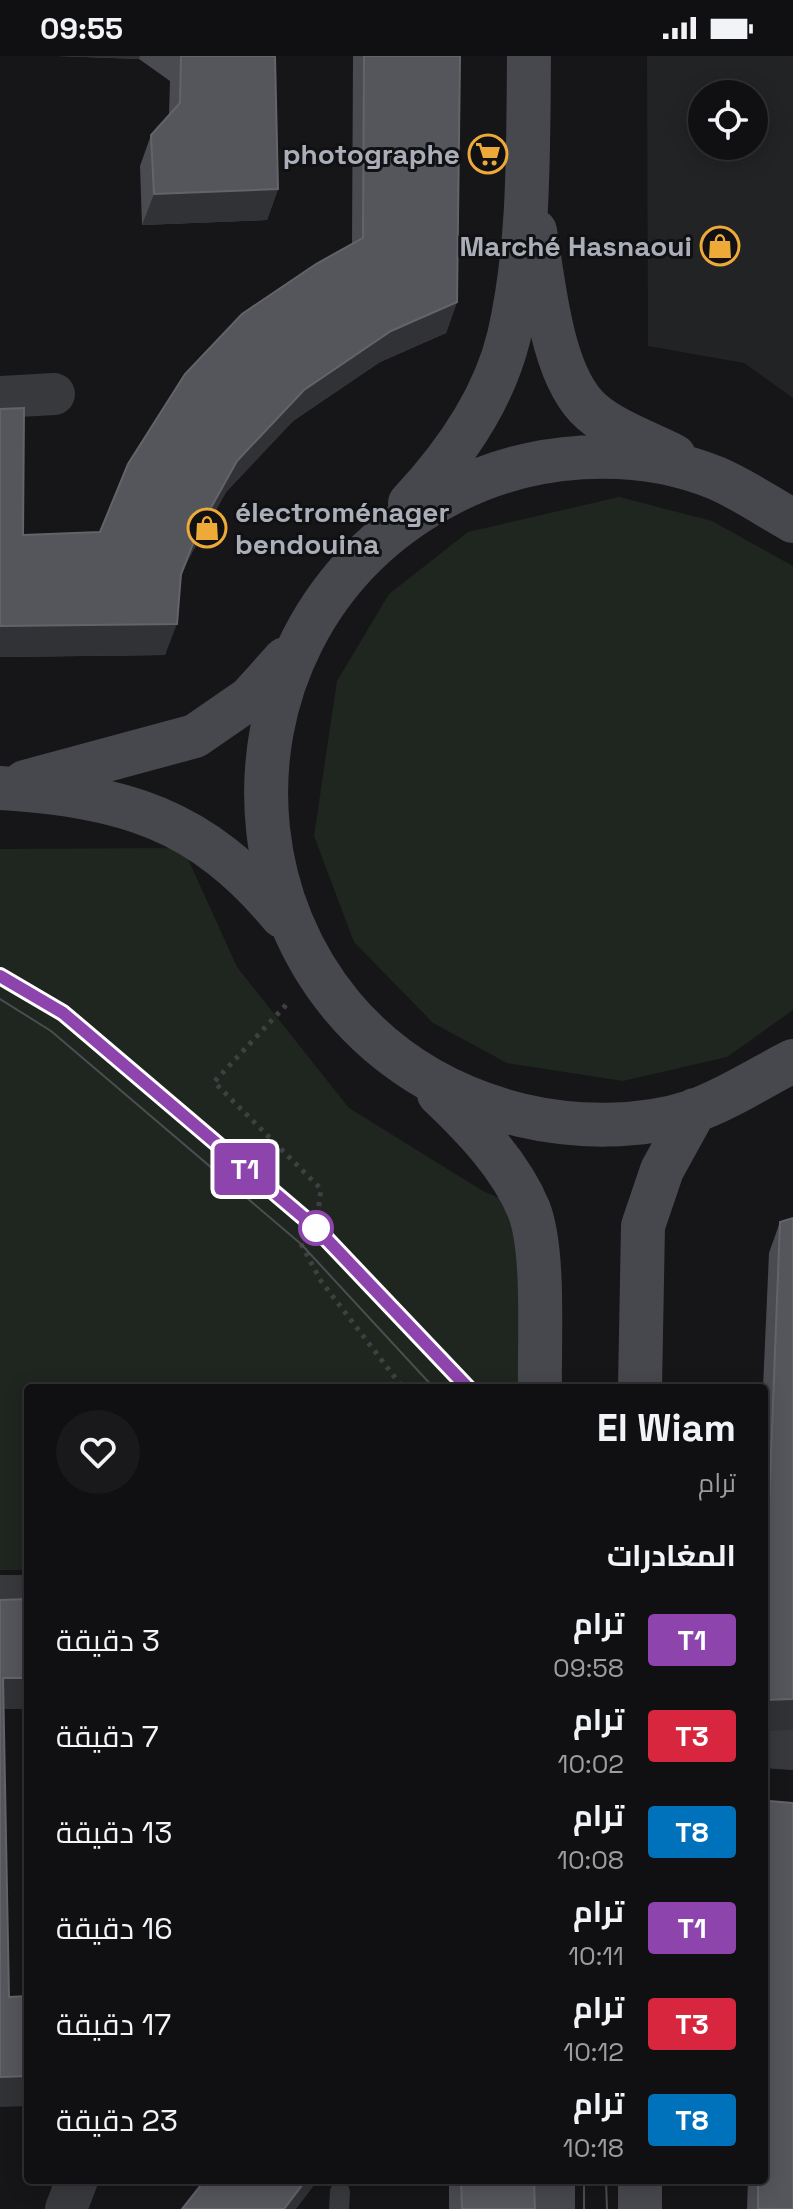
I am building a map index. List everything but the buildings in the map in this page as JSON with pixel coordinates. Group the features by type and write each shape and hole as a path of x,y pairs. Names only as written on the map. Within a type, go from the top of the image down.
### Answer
{"main road":[{"path":"529,56 528,195 509,338 485,398 448,463 328,594 298,645 277,700 268,743 264,817 274,875 294,931 316,972 361,1029 417,1073 465,1118 498,1158 529,1211 537,1261 540,1384"},
{"path":"528,195 552,324 569,387 593,413 793,521"},
{"path":"367,550 416,511 471,482 531,463 593,456 655,461 715,478"},
{"path":"1,788 195,736 250,698 298,645"},
{"path":"1,788 122,803 190,833 249,876 294,931"},
{"path":"417,1073 482,1105 552,1123 624,1124 695,1110 793,1061"},
{"path":"640,1384 643,1226 662,1170 695,1110"},
{"path":"553,2184 553,2209"},
{"path":"640,2184 640,2209"}],"street":[{"path":"0,397 54,394"},
{"path":"0,1596 24,1596"},
{"path":"768,1747 793,1749"},
{"path":"66,2209 75,2184"}],"path":[{"path":"316,972 214,1082 321,1189 316,1228"},
{"path":"301,1244 321,1281 400,1384"}],"shaded area":[{"name":"Marché Hasnaoui","path":"647,56 793,56 793,398 744,363 648,346"},
{"path":"619,497 712,521 793,566 793,1010 727,1057 623,1081 507,1063 433,1023 354,942 314,836 337,681 389,594 468,532"},
{"path":"183,848 237,967 349,1108 483,1191 548,1219 553,1384 24,1384 24,1570 0,1570 0,849"}],"tram line":[{"path":"0,976 63,1013 316,1228 464,1384"},
{"name":"T1","path":"0,976 63,1013 316,1228 464,1384"},
{"path":"0,999 51,1031 301,1244 430,1384"},
{"path":"584,2184 584,2209"},
{"path":"606,2184 607,2209"}],"place":[{"name":"photographe","path":"488,154"},
{"name":"Marché Hasnaoui","path":"720,246"},
{"name":"électroménager bendouina","path":"207,528"}]}
